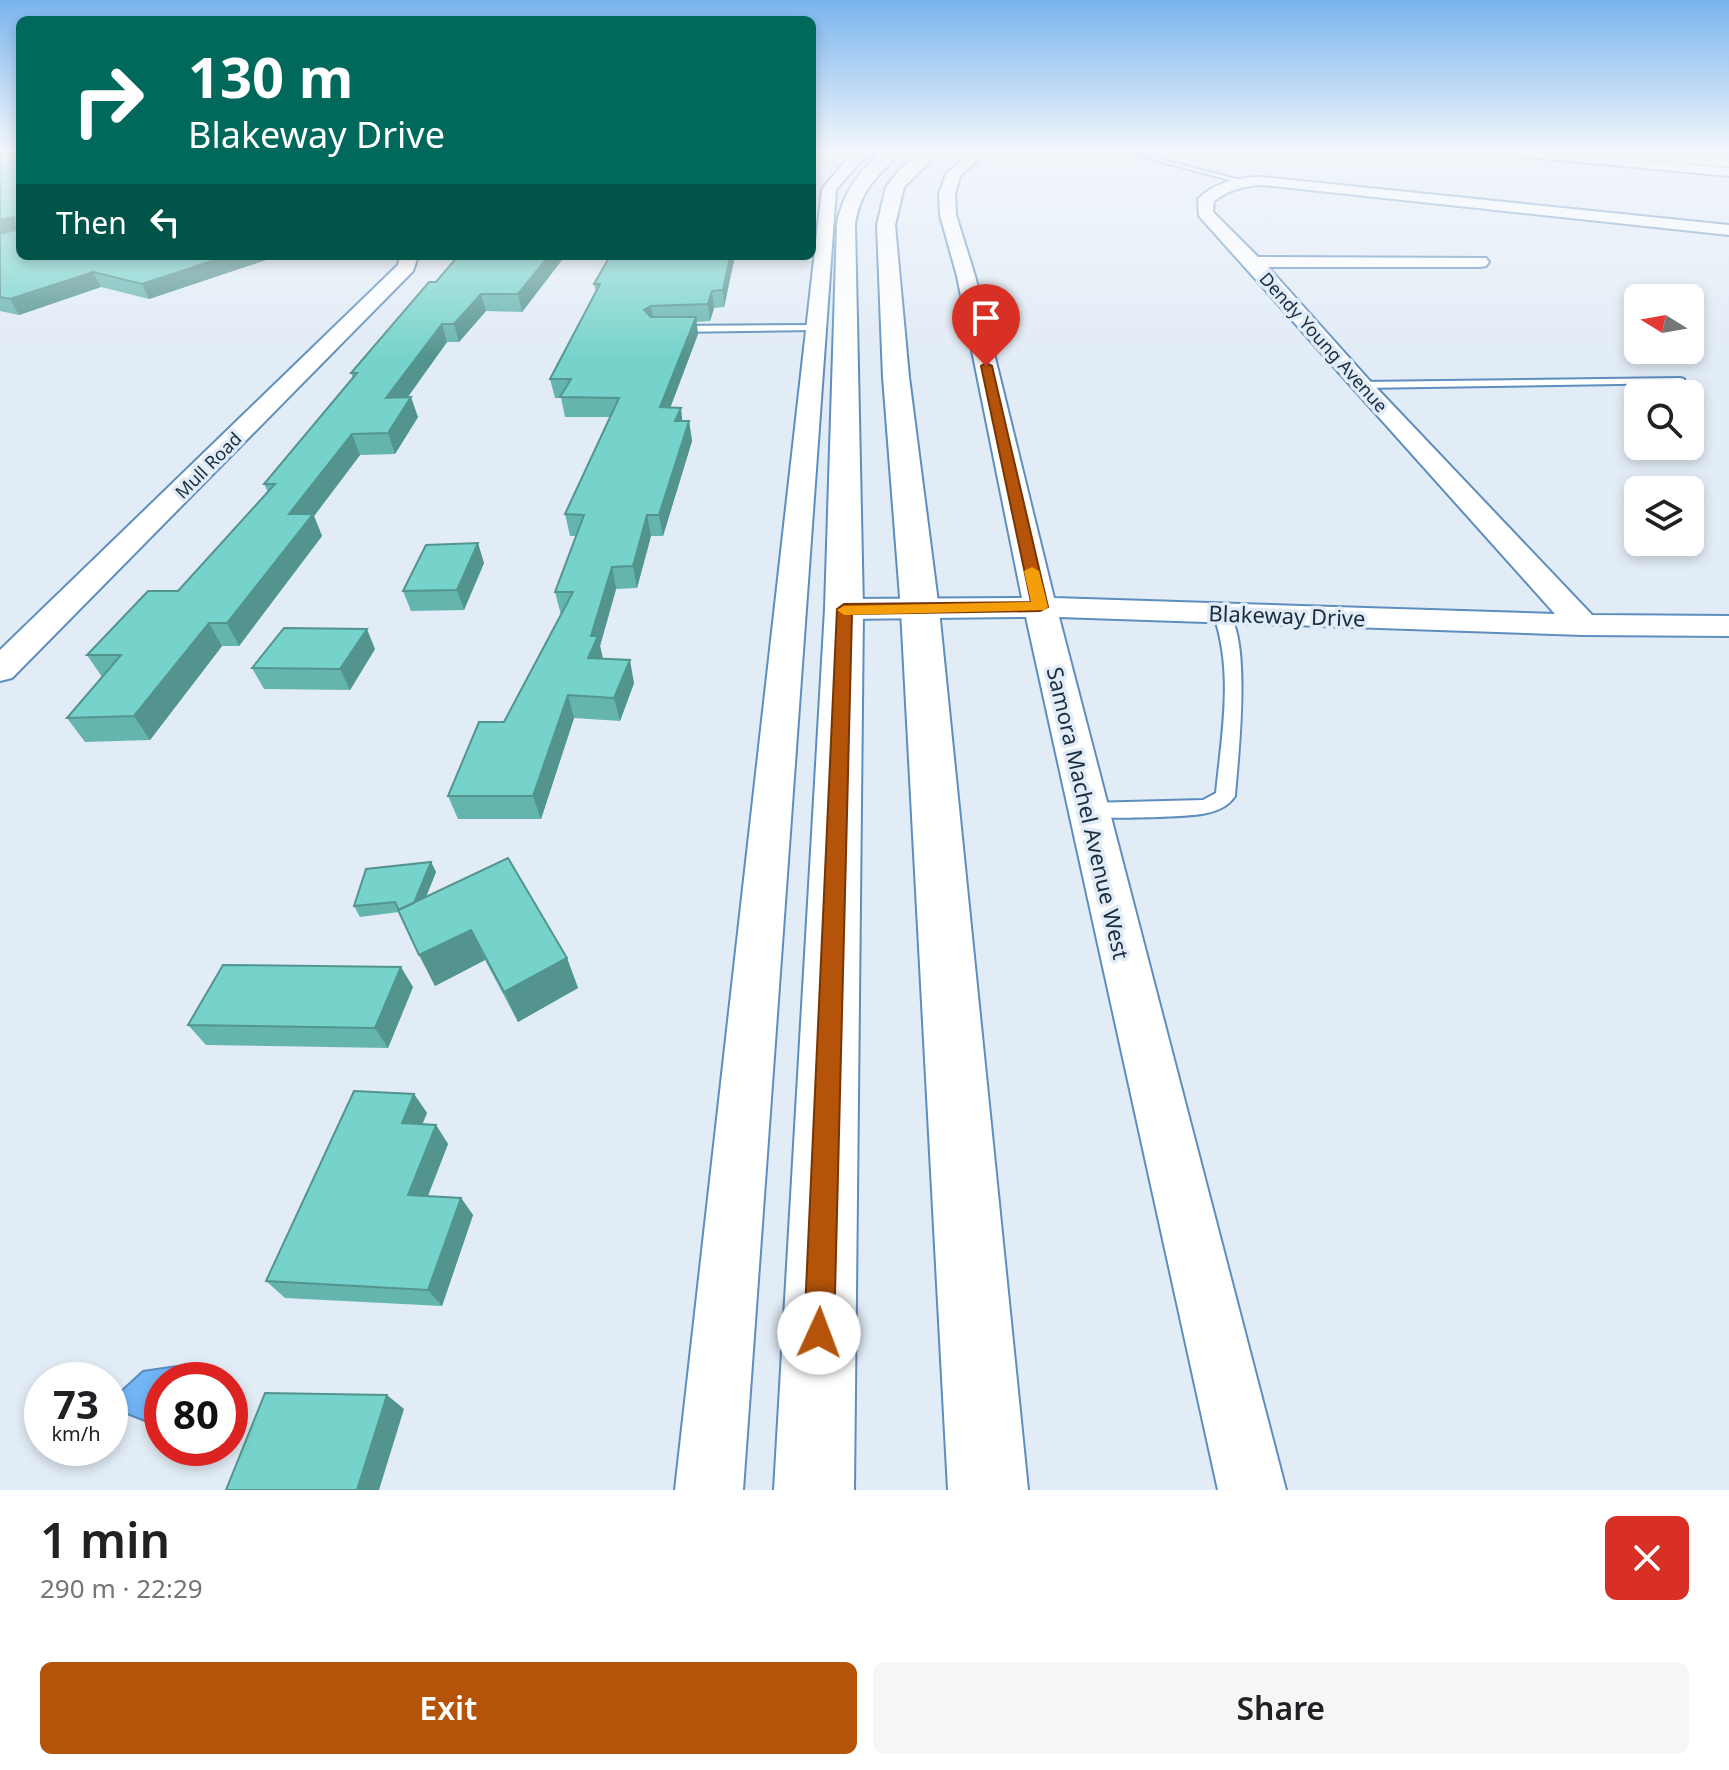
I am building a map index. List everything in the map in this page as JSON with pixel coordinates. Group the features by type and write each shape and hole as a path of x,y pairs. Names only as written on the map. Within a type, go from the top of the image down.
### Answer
{"main road":[{"path":"814,1490 844,609 847,219"},
{"path":"888,219 896,377 920,610 988,1490"}],"street":[{"path":"709,1490 826,219"},
{"name":"Samora Machel Avenue West","path":"949,219 966,276 1040,607 1252,1490"},
{"name":"Dendy Young Avenue","path":"1210,219 1583,625"},
{"name":"Dendy Young Avenue","path":"1622,219 1729,230"},
{"name":"Mull Road","path":"0,670 407,267 408,260"},
{"path":"1253,262 1480,262"},
{"name":"Blakeway Drive","path":"844,609 1040,607 1583,625 1729,626"}],"lane":[{"path":"654,329 814,328"},
{"path":"1361,385 1624,382"},
{"path":"1088,810 1203,807 1225,796 1235,686 1228,632 1221,613"}],"water":[{"path":"143,1371 144,1421 128,1414 128,1385"}],"building":[{"path":"16,219 16,260 215,260 142,284 93,272 10,299 0,297 0,234 15,230"},
{"path":"455,260 546,260 518,294 481,294 454,324 442,324 386,398 411,397 388,433 352,434 289,514 313,514 227,623 209,623 134,716 67,718 121,655 87,655 148,591 178,591 275,484 264,484 357,373 351,373 429,282 436,282"},
{"path":"608,260 729,260 723,290 712,291 708,304 651,306 644,310 651,317 696,317 660,407 681,408 675,421 689,421 659,515 647,515 633,566 612,567 591,636 598,636 588,658 630,660 614,698 568,695 533,796 448,796 479,722 504,722 573,592 555,592 584,515 565,514 619,398 560,397 571,379 550,379 600,284 594,284"},
{"path":"478,543 457,590 403,591 426,545"},
{"path":"284,628 367,629 340,669 252,668"},
{"path":"508,858 567,958 504,992 471,930 419,955 398,910"},
{"path":"431,862 414,903 399,910 395,902 354,906 366,869"},
{"path":"223,965 401,967 375,1028 188,1025"},
{"path":"354,1091 414,1094 402,1123 436,1125 408,1195 461,1198 428,1290 266,1281"},
{"path":"265,1393 387,1395 357,1490 226,1490 236,1466 248,1466 248,1435"}],"slow traffic":[{"path":"844,610 1040,607 1032,571"}],"route":[{"path":"819,1333 844,609 1040,607 986,366"}]}
